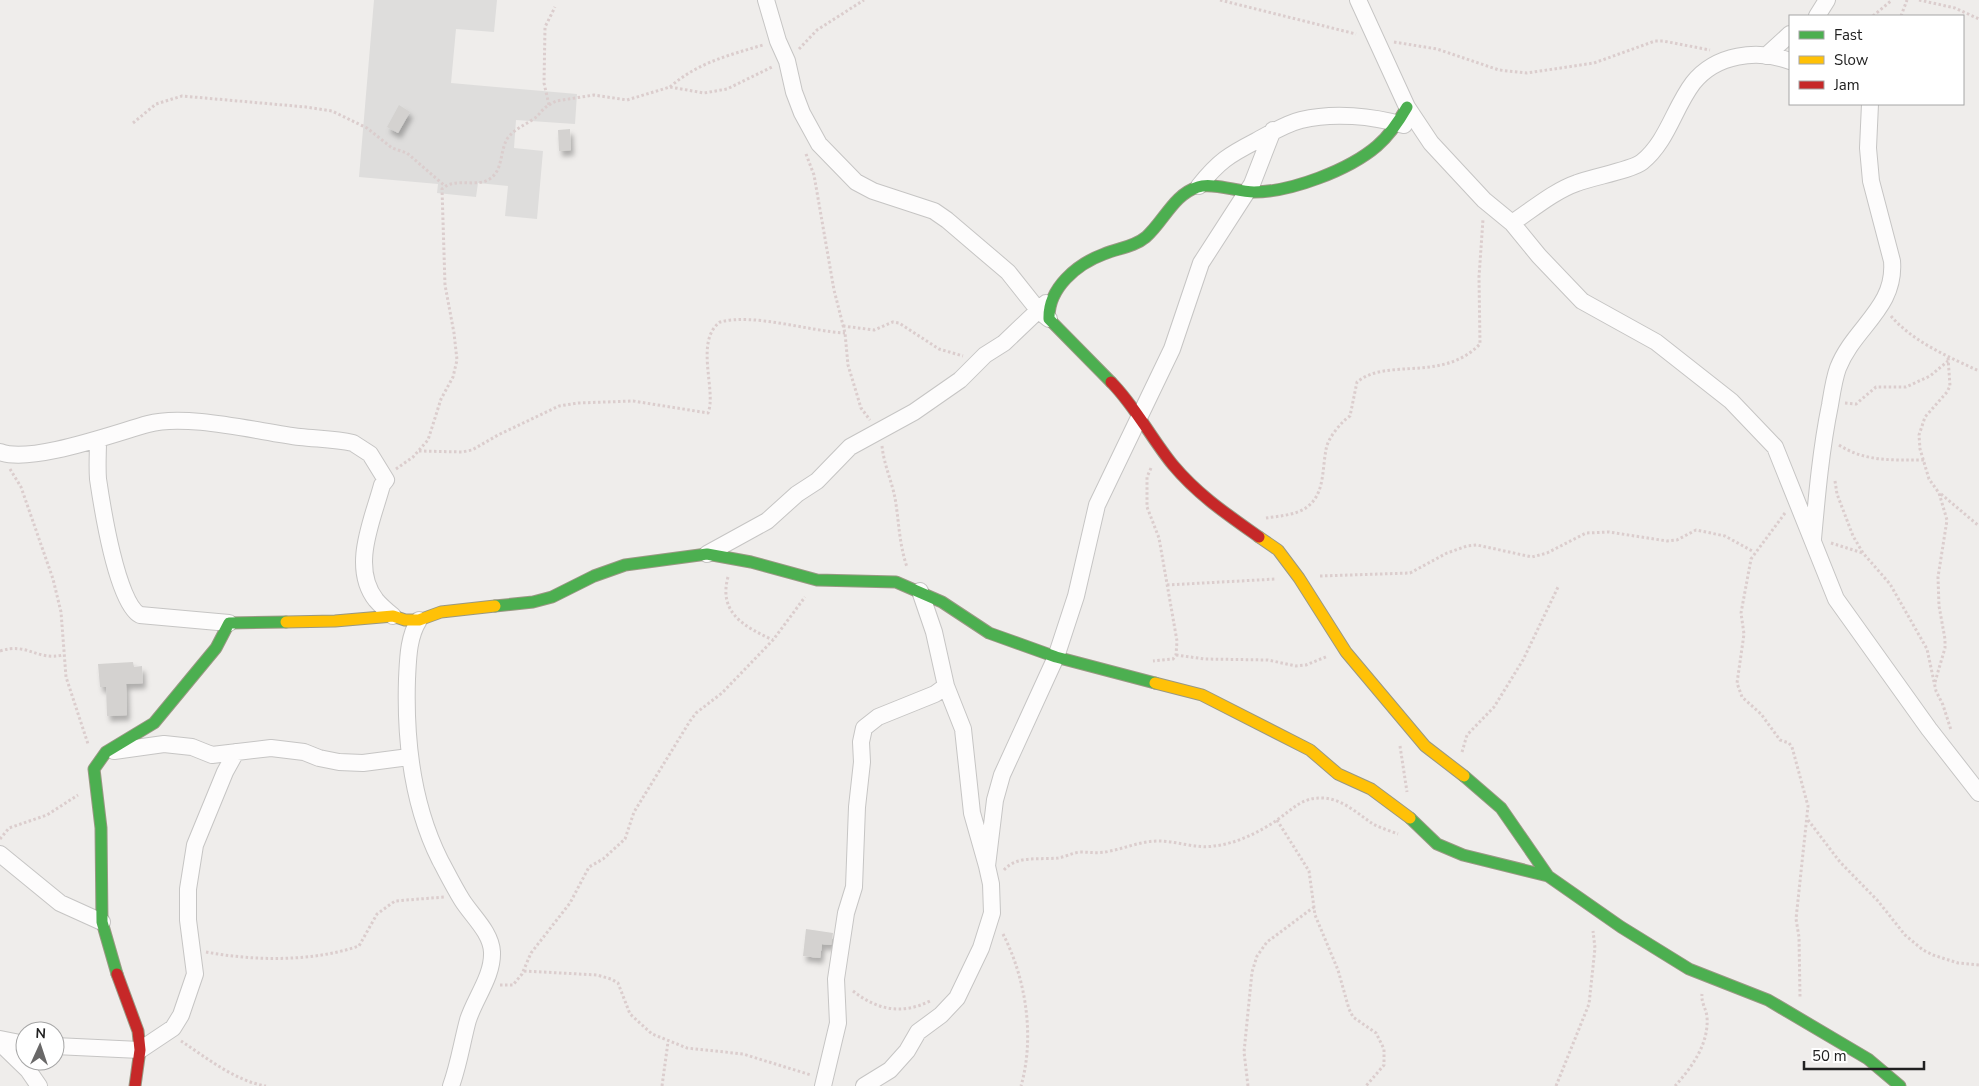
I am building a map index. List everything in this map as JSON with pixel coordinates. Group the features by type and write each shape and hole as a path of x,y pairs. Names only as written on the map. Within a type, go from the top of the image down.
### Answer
{"street":[{"path":"766,0 778,41 788,61 790,78 802,113 819,144 856,182 873,191 934,211 1008,272 1044,315 1127,398 1139,420 1174,466 1207,501 1278,550 1299,578 1346,652 1425,746 1501,808 1548,876 1621,927 1689,969 1768,1000 1803,1019 1868,1059 1900,1086"},
{"path":"1358,0 1407,107 1424,135 1484,200 1512,223 1539,256 1582,301 1656,342 1731,401 1775,446 1836,598 1929,729 1979,793"},
{"path":"1818,15 1828,0"},
{"path":"1766,56 1789,35"},
{"path":"1512,223 1575,183 1640,164 1651,154 1667,131 1693,83 1709,69 1725,60 1742,55 1766,56 1789,61"},
{"path":"1813,541 1823,438 1838,368 1858,333 1886,299 1893,274 1892,261 1871,181 1868,148 1870,105"},
{"path":"1200,186 1265,192 1291,188 1370,152 1386,139 1407,107"},
{"path":"706,554 767,521 797,494 817,481 850,447 877,434 960,380 984,356 1044,315 1051,298 1059,286 1073,273 1098,257 1135,244 1146,237 1187,192 1200,186 1217,163 1236,150 1273,130 1302,120 1329,116 1376,118 1398,123 1424,135"},
{"path":"987,866 995,800 1002,775 1056,657 1076,596 1097,505 1172,349 1201,264 1248,191 1273,130"},
{"path":"1,453 32,454 98,440 162,421 200,422 353,443 370,454 386,480 382,485 369,530 364,559 366,579 370,590 376,600 393,616"},
{"path":"98,440 98,477 115,565 130,607 140,615 230,624 335,621 393,616 406,620 419,620 441,612 533,602 552,597 594,576 625,565 706,554 733,558 817,580 887,582 918,590 942,602 989,633 1056,657 1202,695 1310,750 1338,774 1371,789 1407,815 1437,844 1454,852 1497,865 1548,876"},
{"path":"864,1086 890,1070 907,1051 918,1032 941,1015 957,998 980,948 992,913 991,884 972,813 964,729 946,686 934,632 918,590"},
{"path":"419,620 411,636 407,670 406,711 409,757 419,806 427,830 457,891 488,936 492,952 484,983 468,1020 458,1068 451,1086"},
{"path":"135,1086 140,1050 138,1031 129,1002 120,986 102,922 101,828 94,772 106,752 154,723 216,648 230,624"},
{"path":"823,1083 838,1023 836,979 846,918 854,887 858,799 862,762 861,742 864,728 878,717 936,694 946,686"},
{"path":"106,752 164,744 192,747 212,755 271,748 304,752 319,758 339,762 363,763 409,757"},
{"path":"65,1046 140,1050 173,1028 181,1015 194,980 192,952 194,949 188,920 190,867 202,824 236,752"},
{"path":"0,854 60,903 102,922"},
{"path":"0,1039 15,1042"},
{"path":"0,1043 28,1070 39,1086"}],"path":[{"path":"670,87 698,93 727,88 788,61 816,30 864,0"},
{"path":"1220,0 1376,39 1437,49 1499,70 1527,73 1594,62 1655,41 1717,51"},
{"path":"1874,15 1893,0"},
{"path":"1901,15 1907,0"},
{"path":"1919,0 1955,8 1979,19"},
{"path":"549,105 544,84 545,27 555,7"},
{"path":"386,480 419,451 431,432 457,360 444,271 445,245 441,198 445,186 452,182 483,182 493,177 500,162 504,145 511,134 556,100 594,95 628,100 670,87 686,74 708,62 778,41"},
{"path":"133,123 156,104 182,96 332,111 367,128 392,148 407,153 445,186"},
{"path":"806,150 812,168 834,290 845,333 848,365 861,408 877,434 895,496 902,550 918,590"},
{"path":"1262,519 1295,512 1307,507 1318,492 1325,465 1326,448 1339,424 1350,416 1357,382 1366,374 1437,368 1467,354 1480,344 1479,277 1484,200"},
{"path":"1886,299 1887,310 1908,333 1979,371"},
{"path":"419,451 462,452 472,450 498,435 560,406 633,400 708,413 710,400 706,362 711,336 720,322 758,321 845,333"},
{"path":"843,326 874,330 893,322 899,322 939,348 961,356 984,356"},
{"path":"1935,682 1944,659 1945,639 1940,618 1938,591 1939,567 1947,529 1946,511 1939,493 1929,478 1920,449 1920,426 1950,386 1948,356"},
{"path":"1841,406 1846,403 1856,404 1873,388 1906,387 1930,376 1948,361"},
{"path":"1839,439 1838,446 1882,460 1924,460"},
{"path":"0,839 9,828 57,810 79,794 94,772 83,727 66,677 61,612 53,579 21,487 1,453"},
{"path":"1174,466 1152,467 1148,470 1147,507 1159,538 1166,585 1174,620 1176,655"},
{"path":"1835,480 1837,494 1853,536 1863,553 1890,584 1900,599 1927,650 1952,734"},
{"path":"1939,493 1979,526"},
{"path":"1797,504 1780,517 1754,552 1741,613 1744,634 1738,675 1739,692 1761,714 1780,740 1789,743 1792,747 1806,797 1808,819 1800,868 1796,919 1799,943 1798,988 1803,1019"},
{"path":"1166,585 1410,573 1459,548 1477,545 1522,556 1538,557 1586,533 1609,532 1670,541 1677,540 1688,532 1696,530 1725,536 1754,552"},
{"path":"1813,541 1840,544 1863,553"},
{"path":"733,558 725,591 731,609 746,626 773,640"},
{"path":"484,983 513,985 524,971 531,953 570,903 589,867 603,859 625,839 634,812 696,713 722,693 773,640 817,580"},
{"path":"1462,775 1462,753 1468,735 1494,707 1523,660 1558,587"},
{"path":"0,651 17,647 44,656 63,655"},
{"path":"1144,662 1168,661 1176,655 1205,659 1268,660 1296,666 1306,665 1346,652"},
{"path":"1398,739 1407,781 1407,815"},
{"path":"991,884 1008,865 1026,860 1057,858 1081,852 1101,852 1157,841 1214,847 1243,838 1277,820 1302,801 1325,798 1350,807 1373,823 1404,837"},
{"path":"1808,819 1840,862 1878,901 1905,935 1923,950 1933,955 1958,963 1979,965"},
{"path":"1277,820 1309,870 1314,907 1338,970 1349,1009 1353,1017 1376,1033 1384,1049 1384,1065 1366,1086"},
{"path":"194,949 235,957 256,958 318,956 347,950 359,946 377,914 395,901 438,899 457,891"},
{"path":"1248,1086 1244,1052 1252,972 1257,956 1267,942 1314,907"},
{"path":"992,913 1004,937 1025,1005 1028,1048 1027,1066 1021,1086"},
{"path":"1556,1086 1589,1004 1595,948 1591,926"},
{"path":"524,971 597,975 611,979 618,983 630,1014 652,1034 668,1042 687,1048 744,1054 790,1067 823,1083"},
{"path":"1675,1086 1688,1071 1702,1046 1707,1016 1702,997 1706,975"},
{"path":"836,979 866,1001 889,1010 920,1006 935,999"},
{"path":"167,1032 235,1075 254,1084 266,1086"},
{"path":"662,1086 668,1042"}],"shaded area":[{"path":"374,0 497,0 494,32 456,29 451,83 577,94 575,124 516,120 514,148 543,151 537,219 505,216 508,186 478,183 476,197 437,193 438,184 359,177"}],"building":[{"path":"399,105 410,112 398,133 387,127"},
{"path":"570,129 571,150 559,151 558,130"},
{"path":"133,662 134,667 142,666 143,683 126,684 127,715 107,716 106,687 100,687 98,664"},
{"path":"806,929 833,933 831,945 822,944 820,958 803,956"}],"traffic: fast":[{"path":"1111,382 1049,319 1053,297 1059,287 1074,271 1094,258 1131,245 1146,237 1182,196 1198,187 1218,186 1248,192 1269,191 1302,184 1336,171 1365,155 1382,142 1394,128 1407,107"},
{"path":"495,606 533,602 552,597 594,576 625,565 707,554 751,562 817,580 896,582 942,602 989,633 1056,657 1155,683"},
{"path":"117,974 102,922 101,828 94,769 106,752 154,723 216,648 229,623 286,622"},
{"path":"1464,776 1501,808 1548,876 1621,927 1689,969 1768,1000 1868,1059 1900,1086"},
{"path":"1410,818 1437,844 1463,855 1548,876"}],"traffic: slow":[{"path":"1259,537 1278,550 1299,578 1346,652 1425,746 1464,776"},
{"path":"286,622 335,621 393,616 405,620 419,620 441,612 495,606"},
{"path":"1155,683 1202,695 1310,750 1338,774 1371,789 1410,818"}],"traffic: jam":[{"path":"1111,382 1128,401 1165,455 1183,476 1214,504 1259,537"},
{"path":"117,974 138,1031 140,1050 135,1086"}]}
